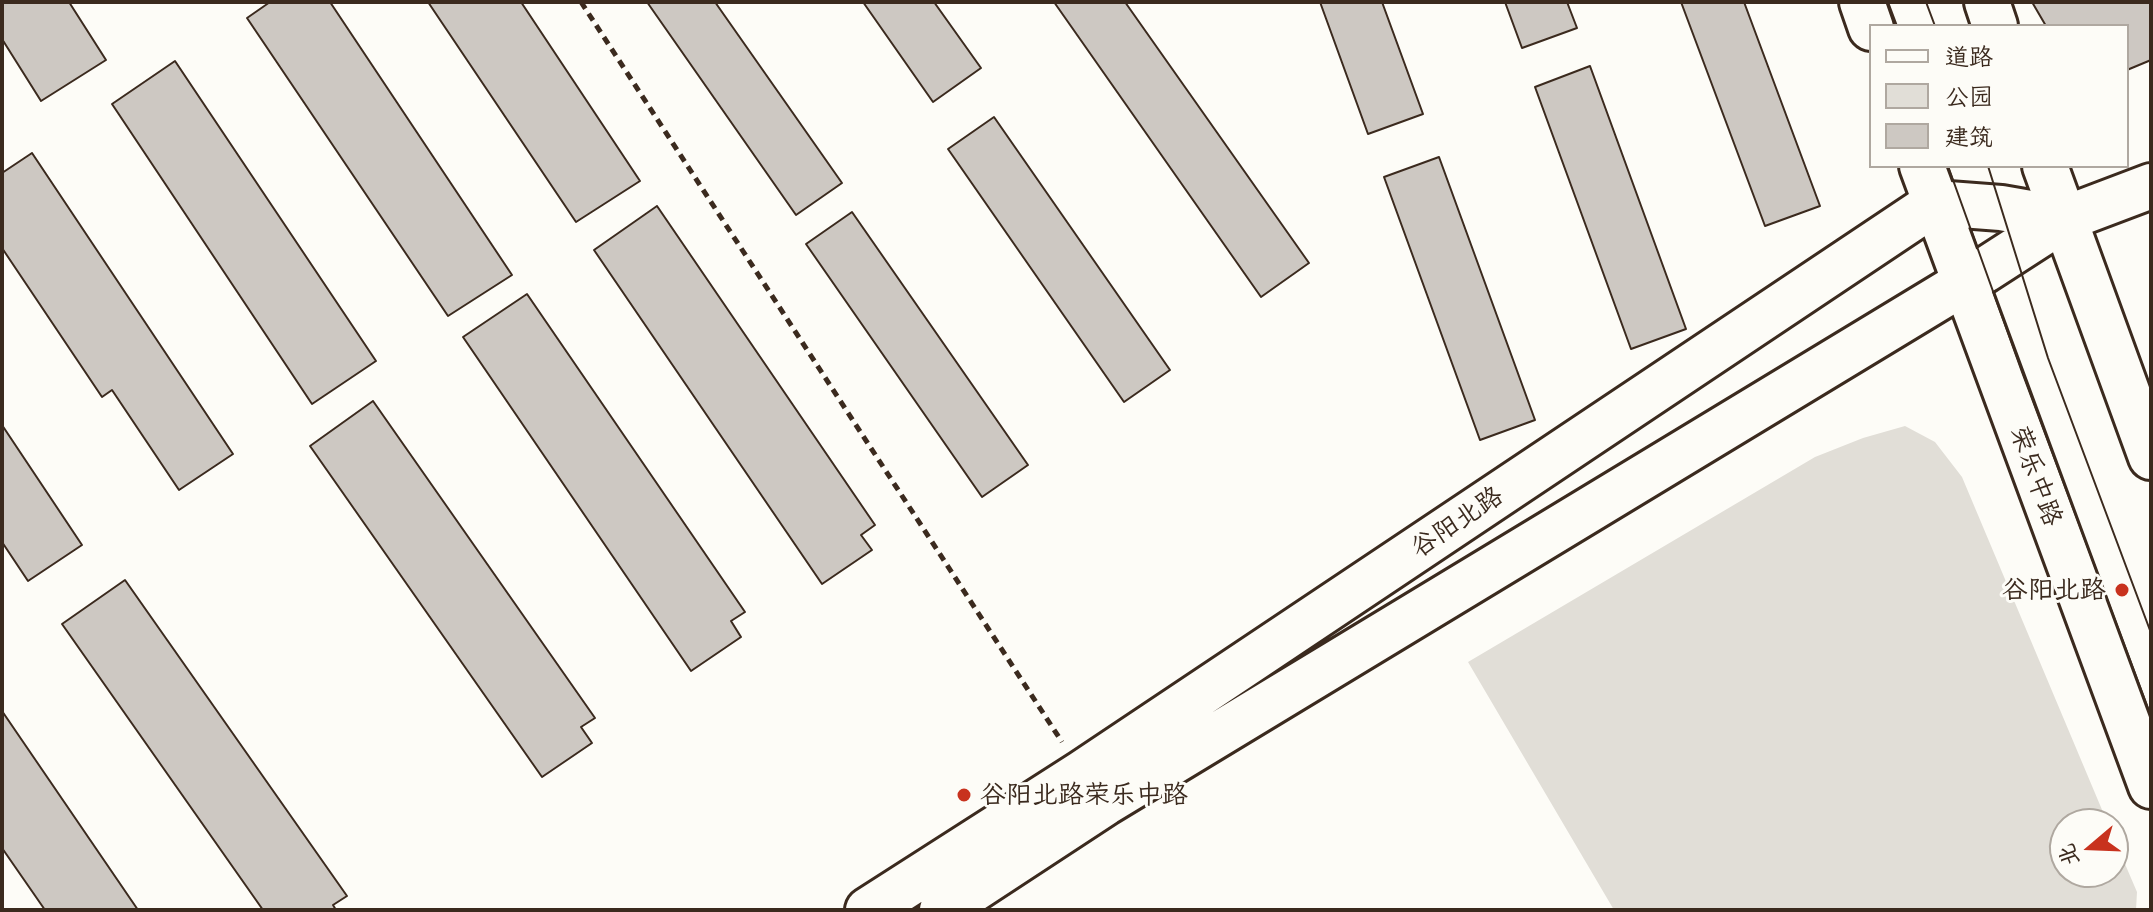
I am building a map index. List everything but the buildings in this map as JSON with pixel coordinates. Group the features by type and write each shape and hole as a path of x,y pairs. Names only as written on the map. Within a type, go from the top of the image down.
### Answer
{"main road":[{"path":"1862,2 1870,24"},
{"path":"1987,2 1994,24"},
{"path":"2046,168 2151,457"},
{"name":"谷阳北路","path":"868,910 1082,773 1929,184"},
{"path":"1929,184 2001,208 2064,219"},
{"name":"荣乐中路","path":"1929,184 2151,786"},
{"path":"942,910 1105,803 2064,219 2151,186"}],"path":[{"path":"581,2 1082,773"}],"green space":[{"path":"1905,426 1935,442 1962,477 2101,808 2049,808 2049,888 2129,888 2129,873 2137,892 2136,910 1614,910 1468,662 1815,457"}],"tram line":[{"path":"1888,2 1896,24"},
{"path":"1926,2 1934,24"},
{"path":"1949,168 2151,716"},
{"path":"1989,168 2048,358 2151,633"}],"place":[{"name":"谷阳北路","path":"2122,590"},
{"name":"谷阳北路荣乐中路","path":"964,795"}]}
